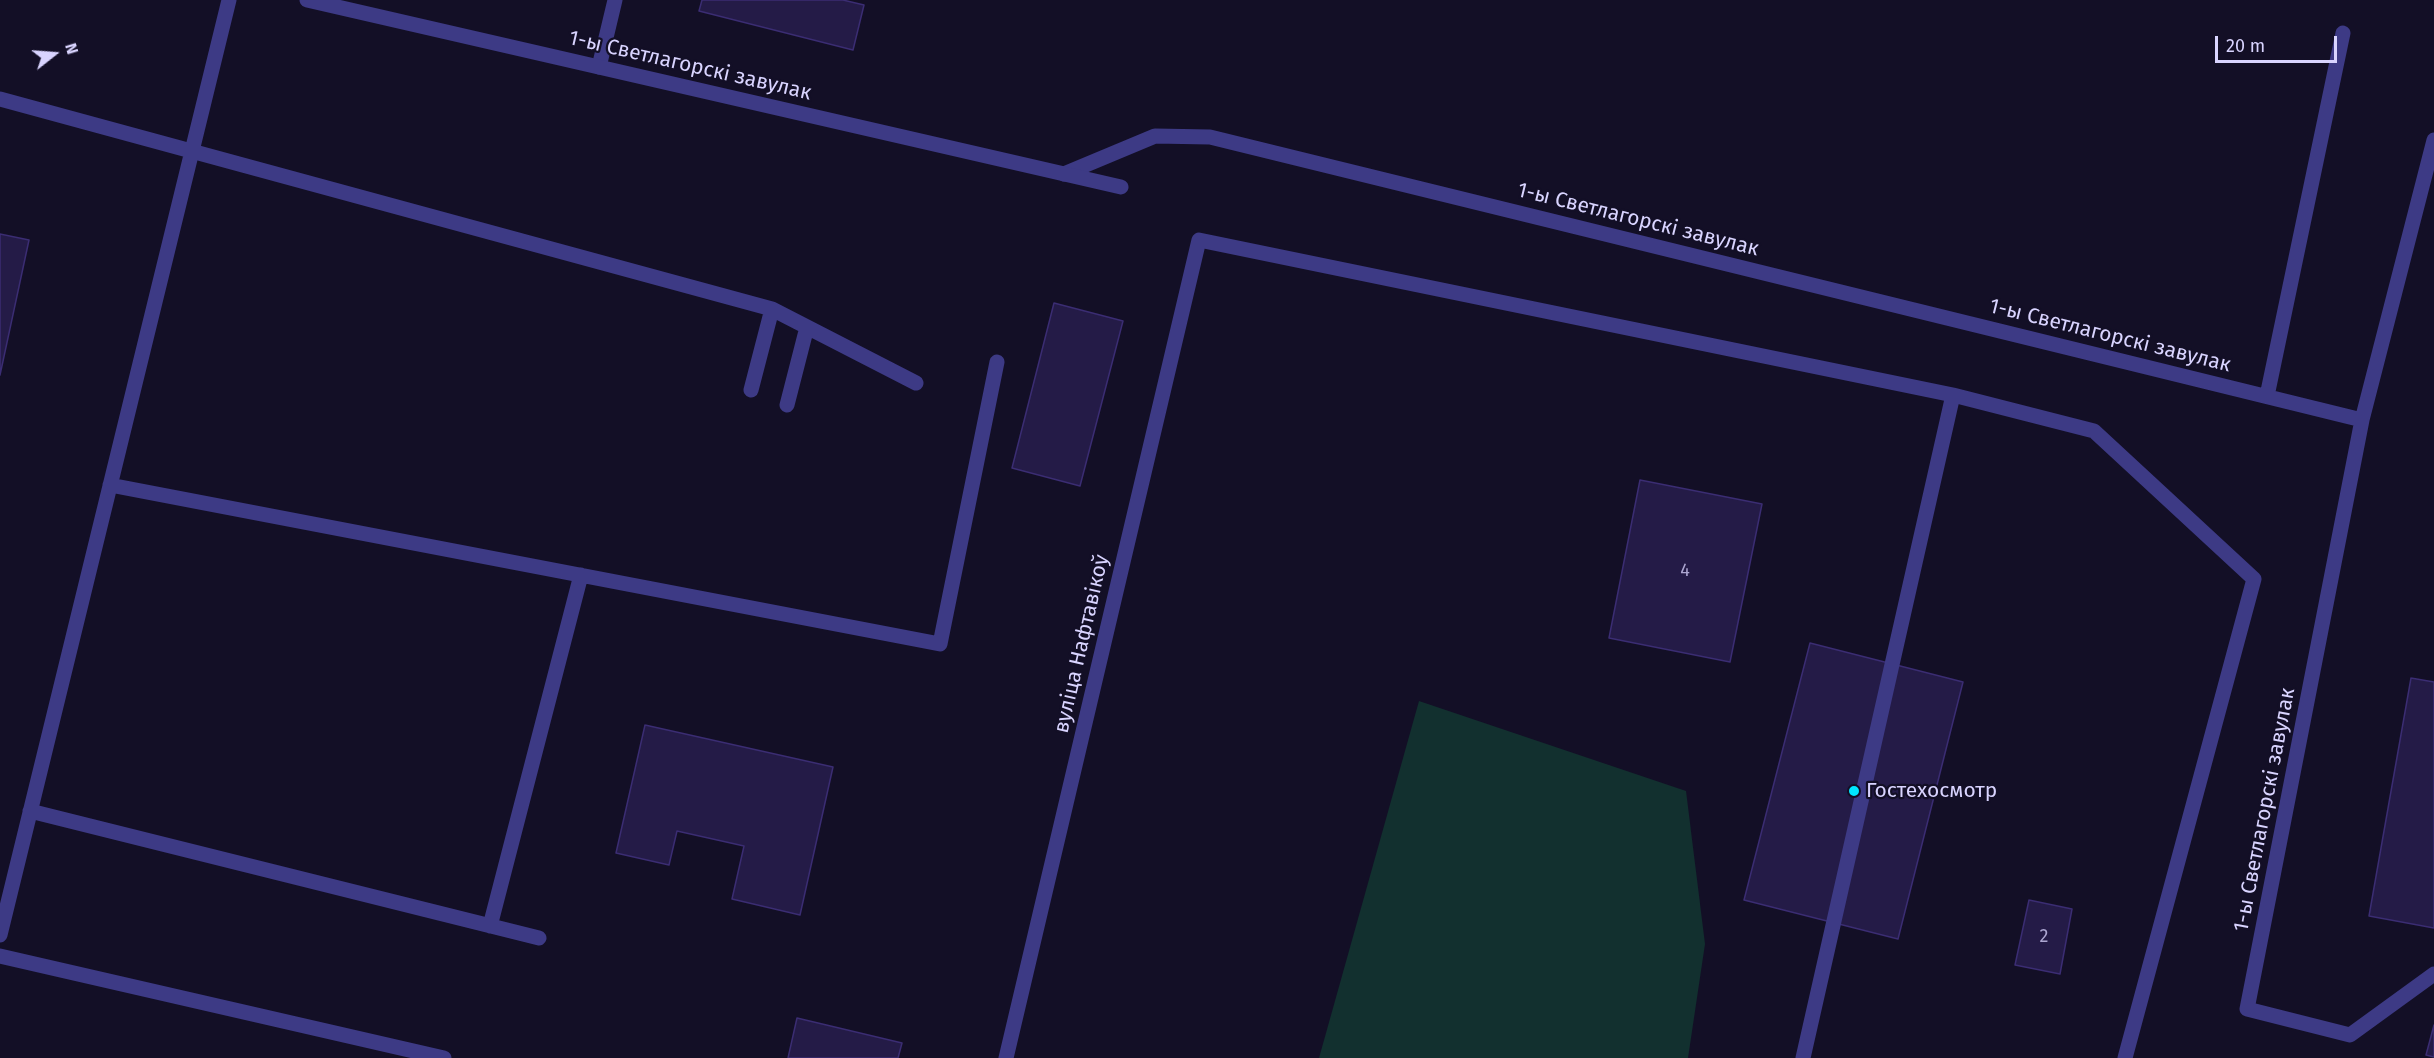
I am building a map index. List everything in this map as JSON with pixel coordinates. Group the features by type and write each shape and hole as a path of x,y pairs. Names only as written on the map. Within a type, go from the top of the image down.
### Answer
{"street":[{"path":"0,935 229,0"},
{"name":"1-ы Светлагорскі завулак","path":"307,0 1121,187"},
{"path":"599,67 615,0"},
{"path":"2267,396 2343,33"},
{"path":"0,99 772,309 916,383"},
{"name":"1-ы Светлагорскі завулак","path":"1064,174 1155,135 1210,137 2362,420 2247,1009 2350,1035 2434,974"},
{"path":"2362,420 2434,140"},
{"name":"вуліца Нафтавікоў","path":"1006,1058 1198,240 1953,394"},
{"path":"751,390 772,309"},
{"path":"787,405 807,327"},
{"path":"111,485 940,644 997,362"},
{"path":"1803,1058 1953,394 2094,431 2254,579 2125,1058"},
{"path":"489,926 581,575"},
{"path":"30,811 539,938"},
{"path":"0,956 444,1058"}],"green space":[{"path":"1419,701 1686,791 1705,944 1688,1058 1319,1058"}],"building":[{"path":"702,0 843,0 864,5 853,50 699,11"},
{"path":"0,234 29,240 0,375"},
{"path":"1054,303 1123,321 1080,486 1012,468"},
{"path":"1640,480 1762,504 1730,662 1609,638"},
{"name":"Гостехосмотр","path":"1810,643 1963,682 1898,939 1744,900"},
{"path":"2411,678 2434,682 2434,928 2369,916"},
{"path":"645,725 833,767 800,915 732,899 744,846 677,831 669,865 616,853"},
{"path":"2029,900 2072,909 2060,974 2015,965"},
{"path":"797,1018 902,1043 898,1058 788,1058"},
{"path":"2434,1025 2434,1057 2426,1055"}],"place":[{"name":"Гостехосмотр","path":"1854,791"}]}
